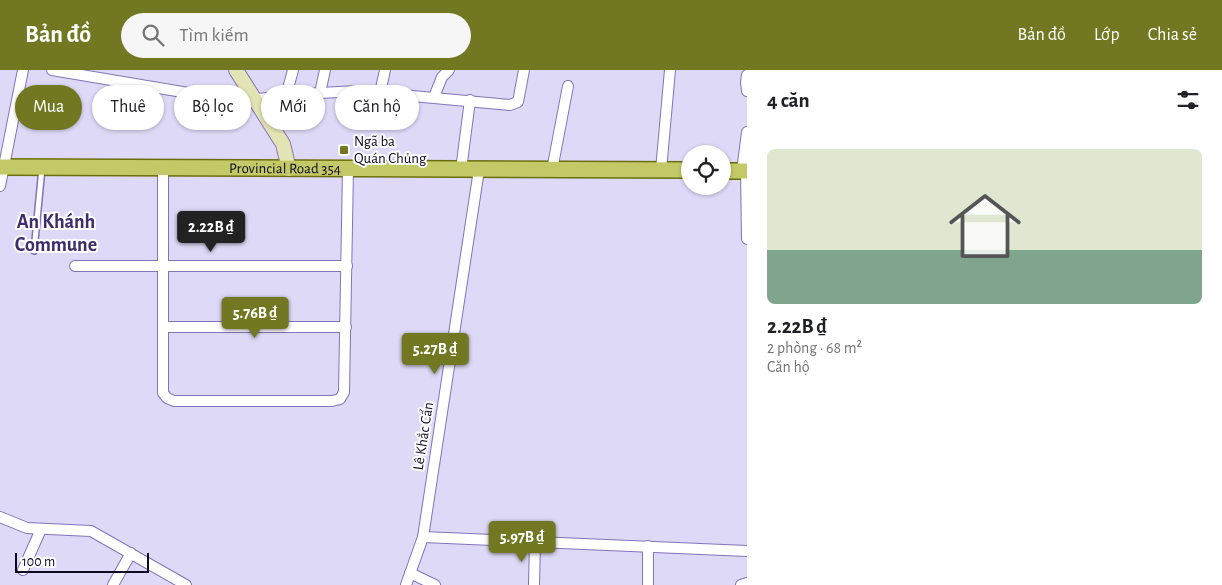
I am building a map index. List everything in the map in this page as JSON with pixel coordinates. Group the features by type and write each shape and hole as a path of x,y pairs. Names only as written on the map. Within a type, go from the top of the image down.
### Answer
{"main road":[{"path":"236,70 283,144 289,169"},
{"name":"Provincial Road 354","path":"2,167 681,170"},
{"path":"731,171 745,171"}],"street":[{"path":"0,186 2,167 23,70"},
{"path":"52,70 236,101 261,98"},
{"path":"289,85 293,70"},
{"path":"322,85 325,70"},
{"path":"382,85 385,70"},
{"path":"434,97 442,77 450,70"},
{"path":"419,96 510,105 518,102 524,70"},
{"path":"661,170 670,70"},
{"path":"747,75 747,91"},
{"path":"552,170 568,86"},
{"path":"461,170 470,100"},
{"path":"747,132 745,171 747,239"},
{"path":"163,168 163,393 167,398 174,401 332,401 340,399 344,392 348,169"},
{"name":"Lê Khắc Cẩn","path":"406,585 423,537 479,170"},
{"path":"75,266 347,266"},
{"path":"164,327 346,327"},
{"path":"0,517 20,526 41,529 92,531 186,585"},
{"path":"23,570 41,529"},
{"path":"423,537 747,551"},
{"path":"534,585 535,542"},
{"path":"648,546 648,585"},
{"path":"113,585 131,553"},
{"path":"410,573 436,585"},
{"path":"741,585 747,583"}],"lane":[{"path":"34,250 42,168"}],"place":[{"name":"Ngã ba Quán Chủng","path":"344,150"}],"district":[{"name":"An Khánh Commune","path":"56,232"}]}
